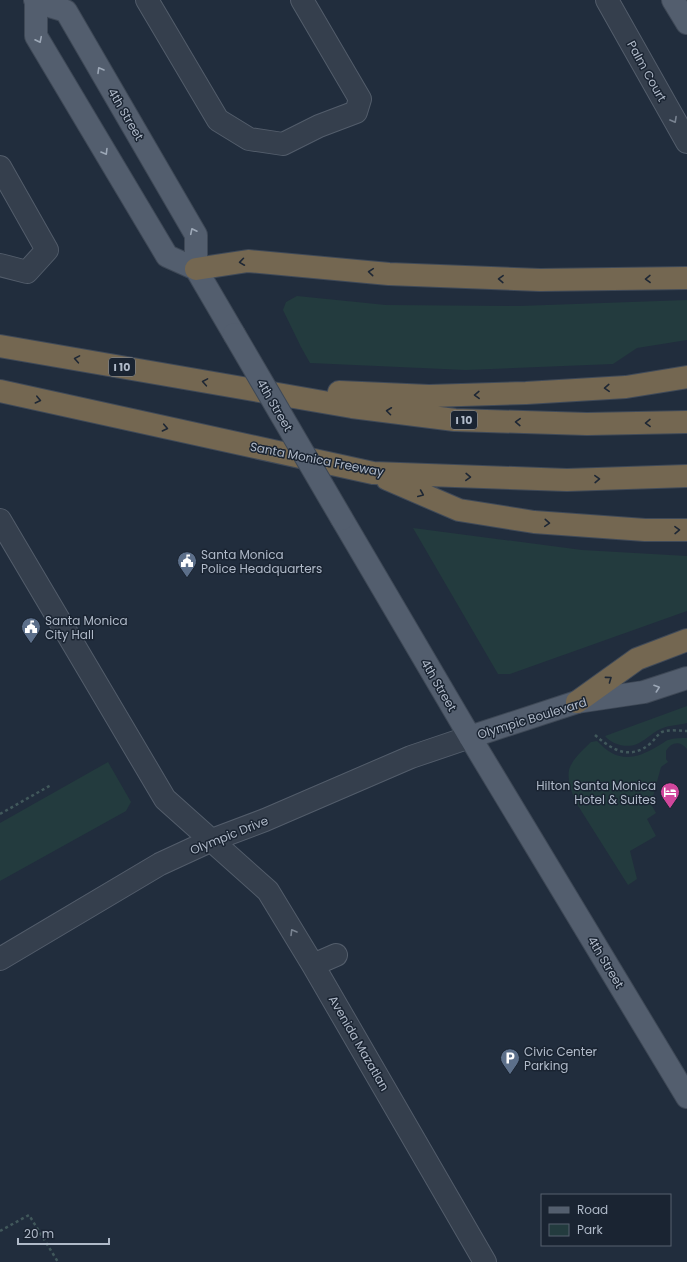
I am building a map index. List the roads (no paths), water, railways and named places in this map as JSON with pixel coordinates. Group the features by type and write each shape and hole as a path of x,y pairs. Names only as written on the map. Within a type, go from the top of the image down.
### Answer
{"highway":[{"path":"196,269 248,261 389,274 540,280 687,278"},
{"name":"I 10","path":"0,346 352,407 455,420 588,424 687,422"},
{"path":"244,389 429,396 526,393 626,387 687,377"},
{"name":"Santa Monica Freeway","path":"0,391 373,473 566,480 687,476"},
{"path":"373,473 459,510 534,522 645,530 687,530"},
{"path":"577,702 637,659 687,640"}],"main road":[{"path":"672,0 687,23"},
{"name":"4th Street","path":"196,269 167,256 36,36 36,1 66,11 196,235 196,269 470,737 687,1097"},
{"name":"Olympic Boulevard","path":"470,737 577,702 644,692 687,678"}],"street":[{"path":"147,0 218,120 249,138 282,144 319,126 356,112 360,99 302,0"},
{"name":"Palm Court","path":"607,0 687,142"},
{"path":"0,167 47,250 27,272 0,265"},
{"name":"Avenida Mazatlan","path":"0,520 165,799 268,891 313,965 486,1262"},
{"name":"Olympic Drive","path":"0,959 160,864 212,840 265,820 411,757 470,737"},
{"path":"313,965 336,955"}],"place":[{"name":"Santa Monica Police Headquarters","path":"187,578"},
{"name":"Santa Monica City Hall","path":"31,644"},
{"name":"Hilton Santa Monica Hotel & Suites","path":"670,809"},
{"name":"Civic Center Parking","path":"510,1075"}]}
